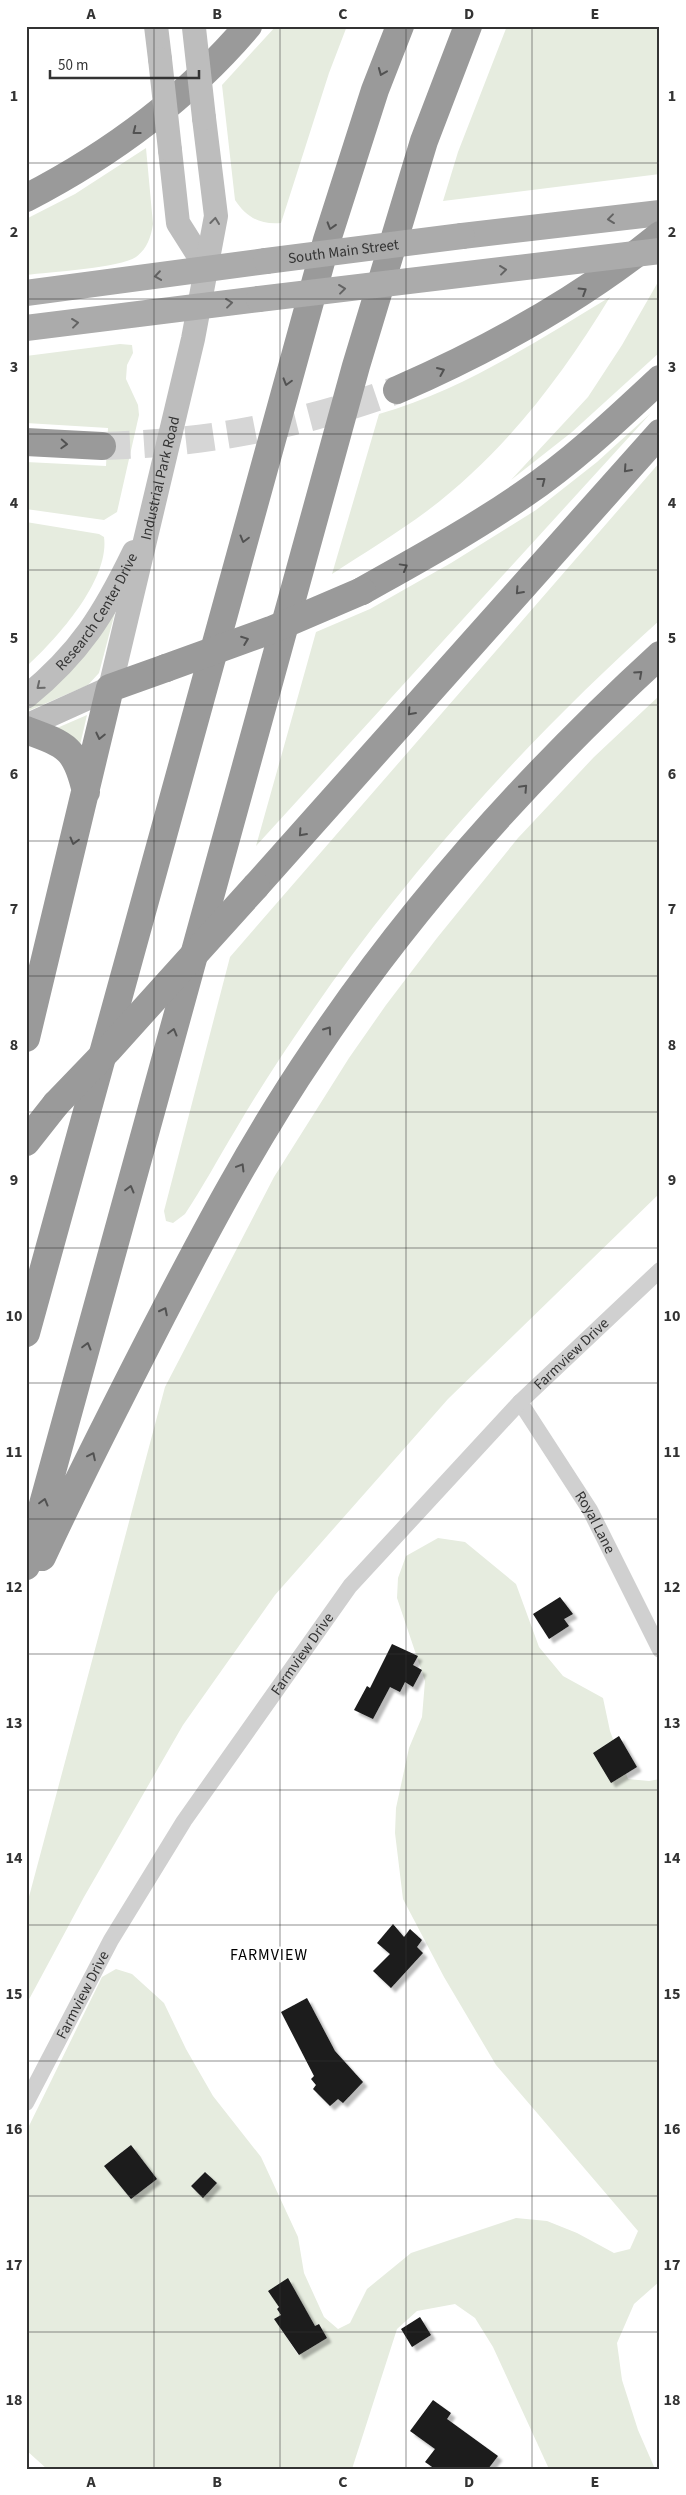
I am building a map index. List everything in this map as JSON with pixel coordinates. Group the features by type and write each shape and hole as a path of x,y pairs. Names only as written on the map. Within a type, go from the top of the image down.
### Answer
{"highway":[{"path":"26,198 66,177 121,143 178,98 228,50 248,26"},
{"path":"26,1333 327,240 374,90 400,26"},
{"path":"26,1566 364,338 424,141 468,26"},
{"path":"397,390 464,361 532,324 616,270 660,235"},
{"path":"26,1038 110,688 272,630 362,591 441,547 525,494 585,447 660,379"},
{"path":"26,1142 56,1104 108,1050 256,886 660,433"},
{"path":"26,442 102,446"},
{"path":"26,1581 39,1562 124,1389 215,1211 257,1139 314,1051 404,927 490,824 568,741 660,655"},
{"path":"26,728 62,743 74,755 81,767 86,794"}],"main road":[{"path":"156,26 178,223 206,269"},
{"name":"Industrial Park Road","path":"110,688 153,514 199,307 216,216 194,27"},
{"name":"South Main Street","path":"26,293 266,261 660,213"},
{"path":"26,328 660,251"},
{"name":"Research Center Drive","path":"26,697 67,662 90,633 108,605 153,514"},
{"path":"26,728 110,688"}],"street":[{"name":"Farmview Drive","path":"26,2103 111,1940 207,1786 350,1586 520,1402 660,1270"},
{"name":"Royal Lane","path":"520,1402 590,1510 660,1650"}],"shaded area":[{"path":"276,26 347,26 329,73 281,223 266,223 254,219 235,200 222,85"},
{"path":"507,26 660,26 660,174 443,201 458,152"},
{"path":"146,148 153,224 148,242 140,254 128,261 115,264 26,275 26,219 75,194"},
{"path":"658,282 660,282 660,352 572,432 511,480 588,397 622,345"},
{"path":"610,297 551,385 529,413 481,465 427,511 332,574 379,414 410,404 470,378 527,347"},
{"path":"120,344 132,345 133,353 127,365 126,379 138,405 139,415 117,512 104,520 26,509 26,462 106,466 108,428 26,423 26,356"},
{"path":"651,413 256,846 316,632 370,609 451,563 536,510 597,462"},
{"path":"660,462 660,620 615,661 528,748 405,886 367,935 294,1037 258,1092 185,1214 173,1223 166,1221 164,1211 230,957"},
{"path":"26,522 99,534 104,537 104,554 99,572 78,608 52,641 26,667"},
{"path":"118,601 99,673 88,685 26,712 26,707"},
{"path":"660,695 660,1193 448,1399 275,1595 183,1725 84,1897 26,2005 26,1908 165,1387 274,1177 349,1058 386,1005 437,938 518,838 594,757"},
{"path":"87,715 80,745 73,737 57,728"},
{"path":"438,1538 465,1542 516,1584 539,1647 563,1676 603,1698 610,1731 628,1779 649,1781 660,1779 660,2281 634,2304 617,2343 622,2380 638,2430 655,2469 549,2469 493,2347 475,2318 455,2304 417,2311 397,2329 352,2469 47,2469 26,2450 26,2132 102,1977 116,1969 132,1974 164,2003 186,2049 213,2096 261,2157 298,2237 304,2273 324,2317 338,2329 350,2323 367,2289 411,2253 516,2218 547,2221 577,2233 614,2253 630,2249 638,2231 496,2065 444,1977 403,1899 395,1833 396,1808 409,1748 422,1717 425,1681 397,1598 398,1578 406,1556","holes":["131,2145 157,2179 131,2199 105,2166","205,2172 217,2183 203,2197 191,2186","288,2279 315,2326 319,2324 327,2338 298,2355 275,2320 281,2315 277,2309"]}],"building":[{"path":"560,1597 573,1614 564,1619 569,1626 549,1639 533,1614"},
{"path":"392,1644 418,1656 413,1665 422,1670 413,1687 405,1682 400,1692 390,1687 373,1719 354,1710 367,1686 370,1688"},
{"path":"619,1736 637,1767 611,1783 593,1753"},
{"path":"393,1924 404,1937 410,1929 422,1940 417,1947 423,1953 391,1988 373,1971 390,1954 377,1943"},
{"path":"307,1998 335,2051 363,2082 343,2103 338,2099 330,2106 313,2089 316,2085 311,2079 314,2076 281,2012"},
{"path":"131,2145 157,2179 131,2199 104,2166"},
{"path":"205,2172 217,2183 203,2198 191,2186"},
{"path":"288,2278 315,2326 319,2324 327,2338 299,2355 274,2319 281,2315 277,2309 279,2307 268,2291"},
{"path":"420,2317 431,2335 412,2347 401,2329"},
{"path":"433,2400 451,2413 447,2419 498,2456 488,2469 435,2469 425,2462 435,2449 410,2431"}],"tunnel":[{"path":"102,446 179,441 252,430 324,414 397,390"}],"district":[{"name":"FARMVIEW","path":"269,1955"}]}
